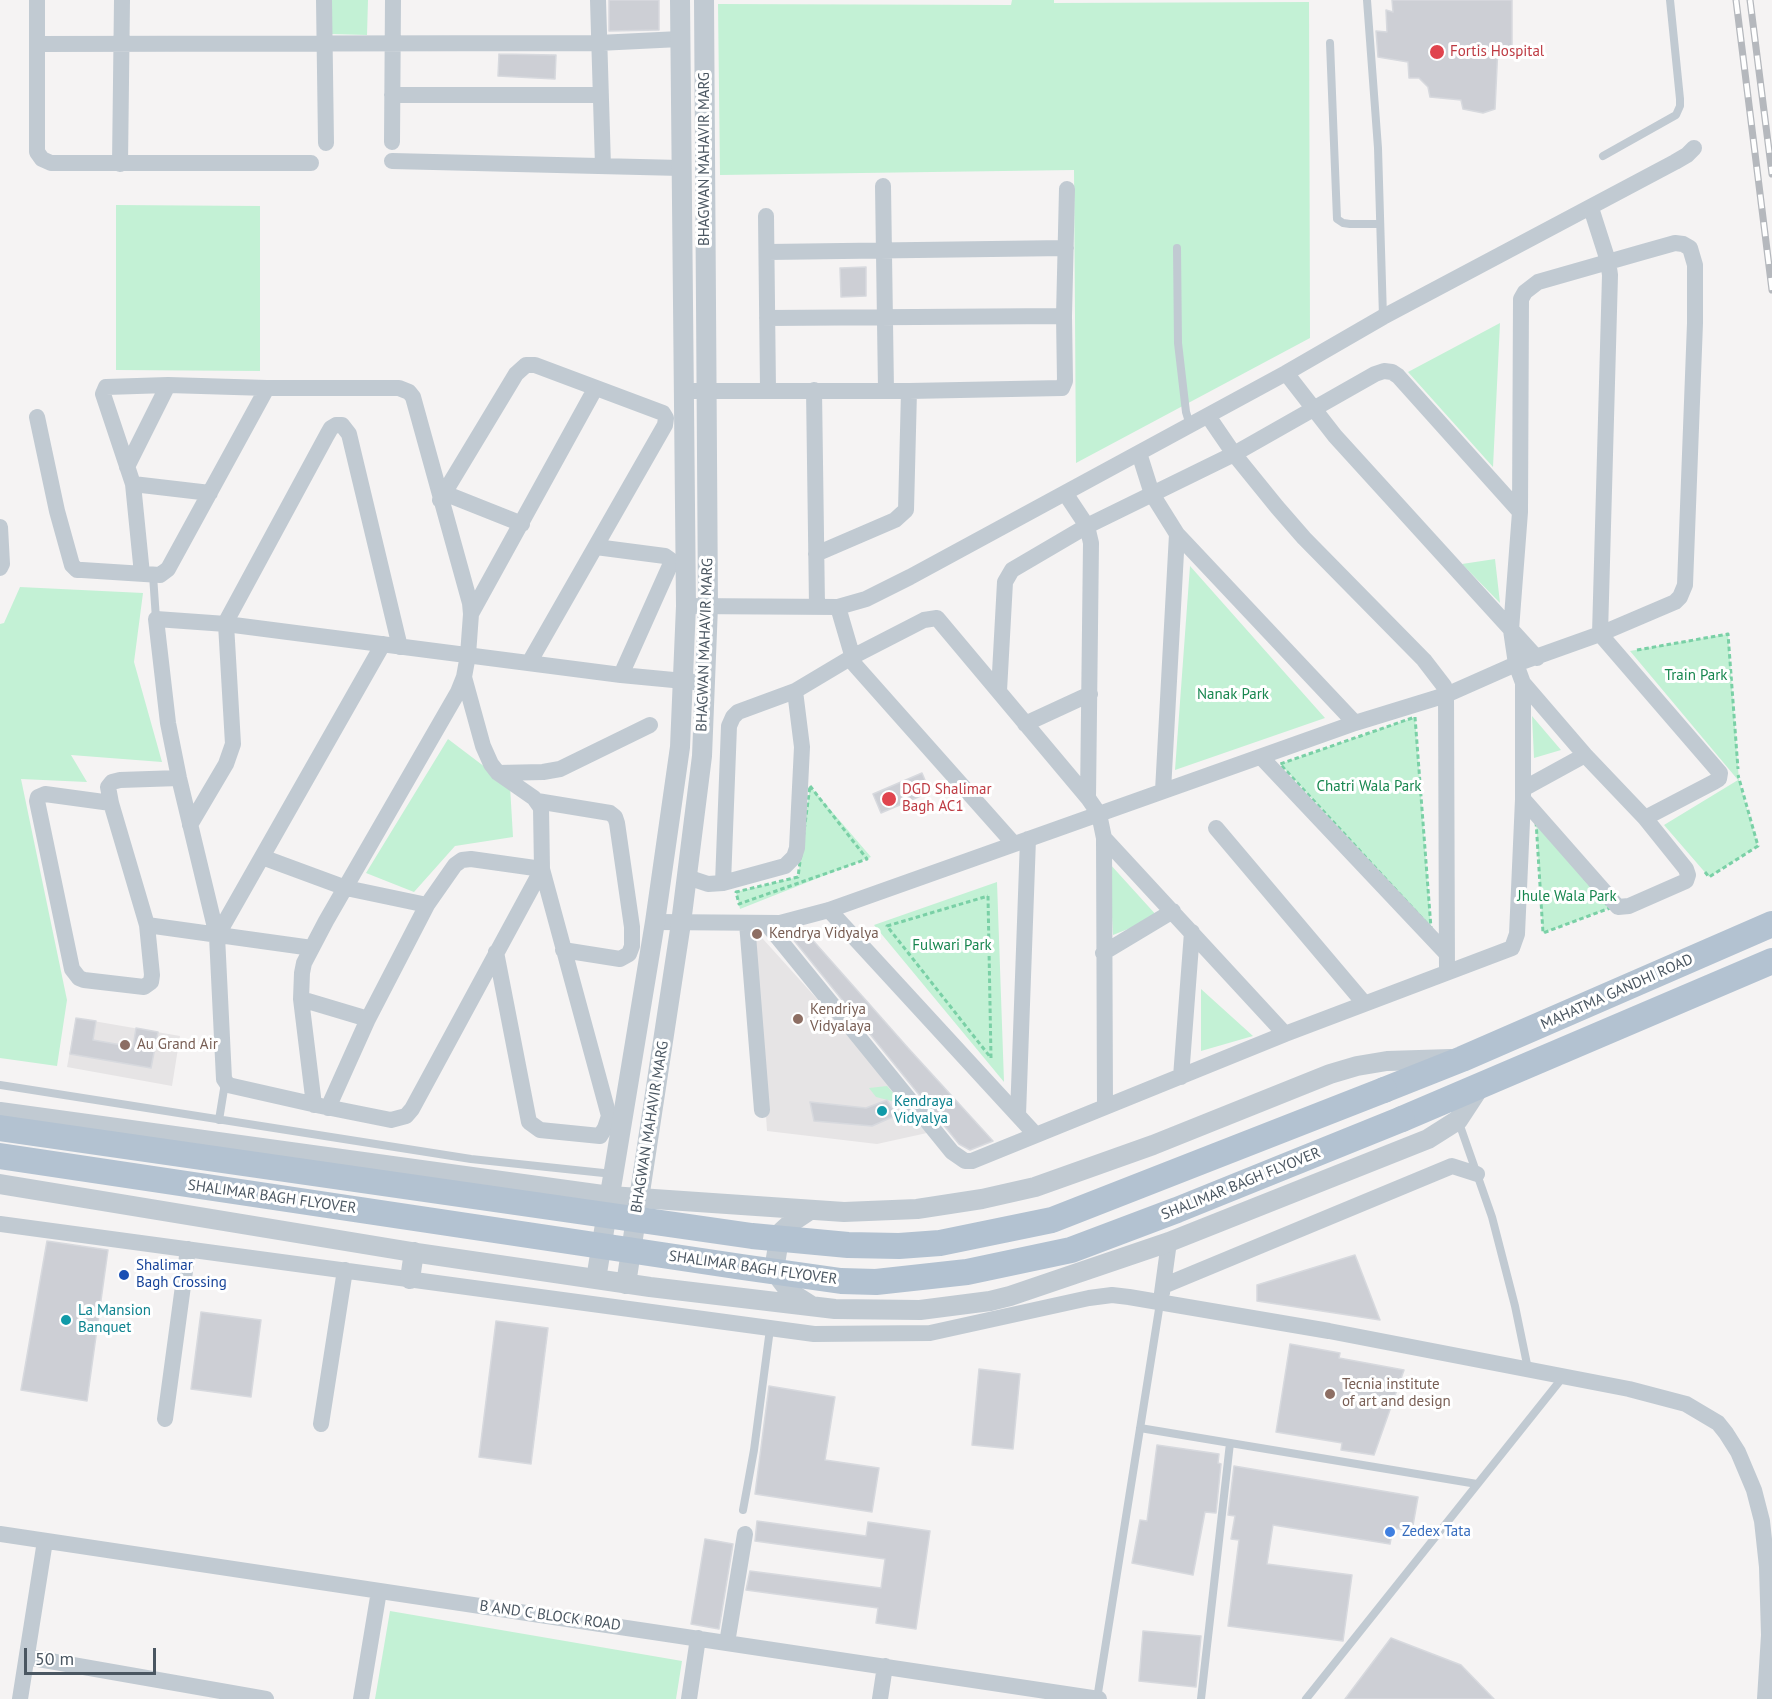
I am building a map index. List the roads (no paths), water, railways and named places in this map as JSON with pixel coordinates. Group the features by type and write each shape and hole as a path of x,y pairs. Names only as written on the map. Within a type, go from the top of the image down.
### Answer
{"main road":[{"name":"MAHATMA GANDHI ROAD","path":"1462,1059 1772,924"},
{"path":"1479,1088 1772,961"},
{"name":"SHALIMAR BAGH FLYOVER","path":"0,1128 752,1236 848,1245 899,1246 940,1243 1052,1220 1462,1059"},
{"name":"SHALIMAR BAGH FLYOVER","path":"0,1156 742,1267 841,1281 876,1282 967,1272 1071,1250 1188,1206 1479,1088"}],"street":[{"path":"37,0 37,152 42,159 51,163 311,163"},
{"path":"120,164 122,0"},
{"path":"324,0 326,143"},
{"path":"392,141 393,0"},
{"path":"598,0 603,166"},
{"name":"BHAGWAN MAHAVIR MARG","path":"596,1279 655,922 680,747 686,606 680,0"},
{"name":"BHAGWAN MAHAVIR MARG","path":"626,1284 681,923 702,756 708,606 704,0"},
{"path":"37,44 598,43 680,39"},
{"path":"392,94 600,95"},
{"path":"686,606 838,607 866,599 1208,416 1383,316 1591,208 1687,155 1694,148"},
{"path":"392,161 681,168"},
{"path":"884,186 885,390"},
{"path":"684,391 1059,390 1064,386 1065,381 1067,189"},
{"path":"1591,208 1608,261 1610,283 1600,634 1720,773 1719,779 1645,818"},
{"path":"766,216 768,390"},
{"path":"655,922 780,923 829,910 1355,723 1446,695 1516,664 1600,634 1675,602 1685,585 1696,290 1695,265 1690,248 1676,243 1608,261 1538,282 1521,298 1520,512 1511,630 1516,664 1523,683 1523,794 1516,942 1512,948 1285,1034 972,1161 965,1161 959,1158 766,923"},
{"path":"768,252 1066,248"},
{"path":"767,318 1064,316"},
{"path":"442,496 521,368 535,365 663,413 666,418 665,425 530,663"},
{"path":"999,691 1005,582 1019,565 1087,526 1234,454 1375,374 1384,371 1398,376 1520,512"},
{"path":"1286,373 1335,436 1537,658"},
{"path":"127,467 168,385"},
{"path":"147,575 133,484 103,394 104,390 111,386 168,385 399,388 409,392 442,496 464,578 471,614 468,655 464,677 458,692 312,948 302,973 301,999 321,1106"},
{"path":"37,417 57,511 72,565 77,570 160,575 168,569 267,388"},
{"path":"471,614 595,388"},
{"path":"814,390 817,606"},
{"path":"816,554 895,519 906,510 909,391"},
{"path":"1208,416 1234,454 1304,538 1424,660 1444,686 1446,695 1446,972"},
{"path":"190,825 226,765 233,744 226,624 331,428 342,425 349,434 400,647"},
{"path":"1138,453 1152,494 1177,534 1355,723"},
{"path":"133,484 210,493"},
{"path":"1065,493 1087,526 1091,543 1088,798"},
{"path":"442,496 522,524"},
{"path":"0,527 2,564 0,568"},
{"path":"1163,791 1177,534"},
{"path":"596,547 665,556 672,561 621,675"},
{"path":"838,607 852,657 860,672 1021,842 1018,1115"},
{"path":"723,883 730,721 738,712 795,691 852,657 924,620 938,618 1099,814 1104,837 1105,1107"},
{"path":"542,869 412,1109 406,1116 391,1120 231,1086 225,1082 217,936 168,723 156,619 226,624 621,675 705,683"},
{"path":"217,936 383,644"},
{"path":"464,677 487,757 498,773 537,801 541,808 542,869 609,1116 604,1132 596,1137 540,1130 530,1122 496,952"},
{"path":"1523,683 1585,755 1645,818 1686,869 1688,875 1686,881 1622,908 1617,906 1523,794"},
{"path":"687,877 708,884 723,883 785,866 794,857 797,848 802,747 795,691"},
{"path":"1025,724 1090,694"},
{"path":"498,773 543,772 560,769 650,725"},
{"path":"1523,794 1585,755"},
{"path":"1261,756 1446,953"},
{"path":"111,803 45,794 38,797 37,801 72,969 84,980 144,987 148,985 152,975 147,925 108,787 111,782 120,780 179,778"},
{"path":"537,801 610,813 617,823 633,946 629,954 620,959 563,950"},
{"path":"1216,828 1364,1003"},
{"path":"1104,837 1285,1034"},
{"path":"262,857 346,888 427,905"},
{"path":"321,1106 427,905 455,865 462,860 471,859 542,869"},
{"path":"829,910 1035,1134"},
{"path":"1103,952 1173,911"},
{"path":"747,923 762,1110"},
{"path":"147,925 312,948"},
{"path":"1181,1077 1192,932"},
{"path":"301,999 368,1018"},
{"path":"0,1112 610,1196 844,1212 917,1209 993,1197 1035,1187 1142,1149 1339,1071 1387,1061 1462,1059"},
{"path":"0,1184 414,1252 626,1284 813,1306 894,1311 920,1310 990,1301 1169,1242 1428,1139 1452,1124 1479,1088"},
{"path":"1162,1295 1452,1166 1477,1174"},
{"path":"810,1210 780,1233 775,1264 781,1280 791,1293 813,1306"},
{"path":"0,1224 814,1334 921,1334 951,1330 1101,1296 1162,1295 1329,1331 1629,1389 1686,1404 1718,1423 1738,1452 1754,1490 1763,1532 1767,1567 1769,1635 1766,1699"},
{"path":"1162,1295 1169,1242"},
{"path":"165,1419 188,1249"},
{"path":"410,1279 414,1252"},
{"path":"321,1424 345,1270"},
{"path":"891,1335 894,1311"},
{"name":"B AND C BLOCK ROAD","path":"0,1534 1098,1699"},
{"path":"728,1643 745,1534"},
{"path":"20,1699 45,1541"},
{"path":"361,1699 379,1591"},
{"path":"689,1699 698,1638"},
{"path":"27,1657 266,1699"},
{"path":"880,1699 885,1666"}],"lane":[{"path":"1367,0 1378,148 1383,316"},
{"path":"1603,156 1676,115 1680,106 1670,0"},
{"path":"1330,43 1337,219 1350,224 1380,224"},
{"path":"1177,248 1178,343 1186,412 1190,425"},
{"path":"147,575 156,619"},
{"path":"219,1120 225,1082"},
{"path":"0,1085 471,1159 613,1174"},
{"path":"1452,1124 1477,1174 1492,1217 1505,1263 1528,1370"},
{"path":"1098,1699 1162,1295"},
{"path":"743,1510 754,1450 770,1329"},
{"path":"1306,1699 1563,1377"},
{"path":"1140,1428 1477,1484"},
{"path":"1201,1699 1230,1443"}],"railway":[{"path":"1736,0 1772,290"},
{"path":"1750,0 1772,174"}],"place":[{"name":"Fortis Hospital","path":"1437,52"},
{"name":"DGD Shalimar Bagh AC1","path":"889,799"},
{"name":"Kendrya Vidyalya","path":"757,934"},
{"name":"Kendriya Vidyalaya","path":"798,1019"},
{"name":"Au Grand Air","path":"125,1045"},
{"name":"Kendraya Vidyalya","path":"882,1111"},
{"name":"Shalimar Bagh Crossing","path":"124,1275"},
{"name":"La Mansion Banquet","path":"66,1320"},
{"name":"Tecnia institute of art and design","path":"1330,1394"},
{"name":"Zedex Tata","path":"1390,1532"}],"park label":[{"name":"Train Park","path":"1696,676"},
{"name":"Nanak Park","path":"1233,695"},
{"name":"Chatri Wala Park","path":"1369,787"},
{"name":"Jhule Wala Park","path":"1567,897"},
{"name":"Fulwari Park","path":"952,946"}]}
